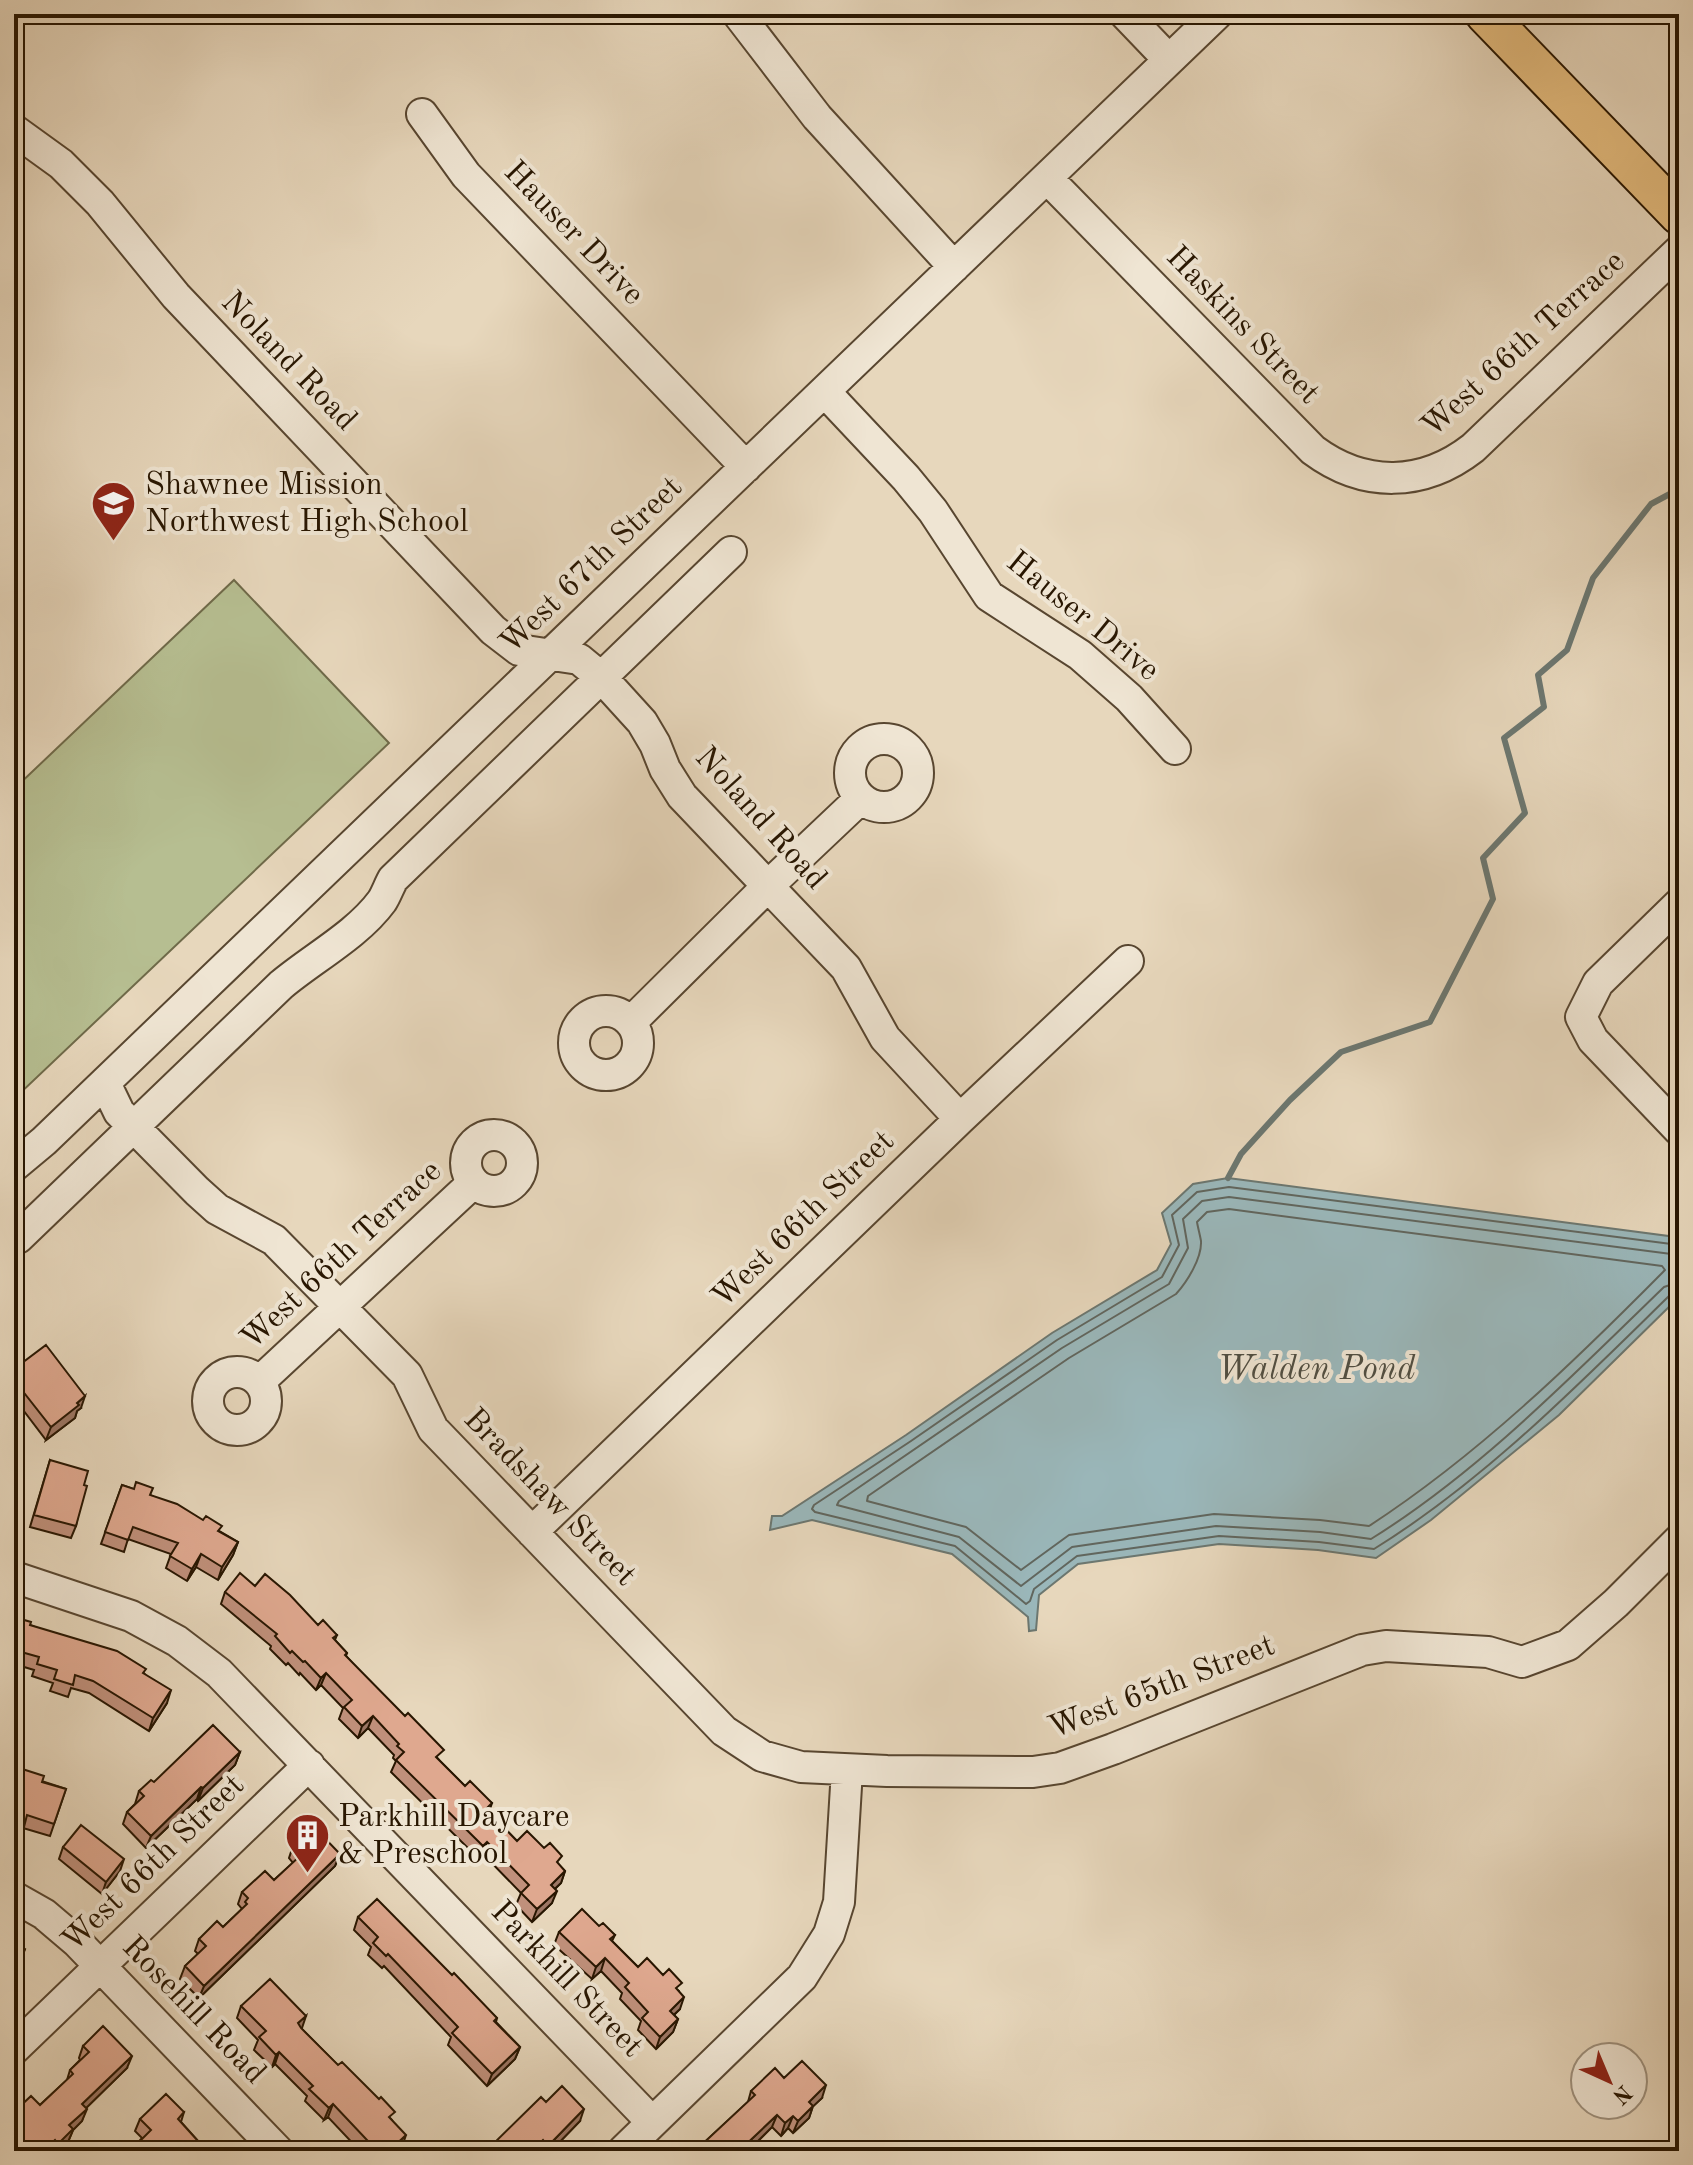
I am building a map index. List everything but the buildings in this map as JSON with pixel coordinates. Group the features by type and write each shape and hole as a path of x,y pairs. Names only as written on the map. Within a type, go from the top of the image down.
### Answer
{"main road":[{"path":"1485,14 1679,215"}],"street":[{"path":"738,14 817,117 954,267"},
{"path":"1125,14 1169,60"},
{"name":"West 67th Street","path":"14,1166 105,1083 552,655 1217,14"},
{"name":"Hauser Drive","path":"422,114 466,175 746,467"},
{"name":"Noland Road","path":"14,130 61,164 100,203 176,296 493,630 519,650 579,659 602,678 642,722 682,796 846,968 885,1038 960,1119"},
{"name":"Haskins Street","path":"1047,178 1313,450 1351,473 1409,479"},
{"name":"West 66th Terrace","path":"1409,479 1444,467 1473,448 1679,251"},
{"name":"Hauser Drive","path":"825,392 924,500 989,596 1080,655 1129,698 1175,749"},
{"path":"18,1238 281,985 308,961 337,944 382,901 393,879 731,552"},
{"path":"631,1022 861,798"},
{"path":"1679,904 1598,983 1581,1017 1593,1040 1679,1130"},
{"name":"West 66th Street","path":"532,1532 1128,961"},
{"name":"Bradshaw Street","path":"105,1083 119,1112 217,1209 274,1240 407,1375 433,1429 724,1731 762,1756 801,1767 847,1770"},
{"name":"West 66th Terrace","path":"259,1382 473,1183"},
{"name":"West 65th Street","path":"847,1770 1033,1772 1060,1768 1362,1650 1386,1646 1488,1652 1549,1666 1679,1540"},
{"name":"Parkhill Street","path":"14,1577 131,1616 177,1641 219,1673 652,2122"},
{"name":"West 66th Street","path":"14,2049 309,1765"},
{"path":"623,2151 802,1977 829,1934 839,1902 847,1770"},
{"name":"Rosehill Road","path":"14,1897 44,1914 100,1965 278,2151"}],"green space":[{"path":"234,580 389,743 14,1099 14,789"}],"water":[{"name":"Walden Pond","path":"1228,1178 1676,1237 1679,1244 1679,1297 1559,1415 1431,1520 1376,1558 1318,1550 1219,1544 1078,1564 1039,1595 1036,1630 1029,1631 1028,1617 952,1554 812,1520 770,1530 772,1516 782,1516 906,1435 1052,1333 1157,1270 1171,1244 1162,1213 1193,1184"}],"waterway":[{"path":"1228,1178 1241,1154 1290,1100 1341,1052 1430,1022 1493,899 1483,858 1525,813 1504,738 1544,707 1538,675 1567,650 1593,578 1651,504 1679,489"}],"place":[{"name":"Shawnee Mission Northwest High School","path":"114,543"},
{"name":"Parkhill Daycare & Preschool","path":"307,1875"}]}
